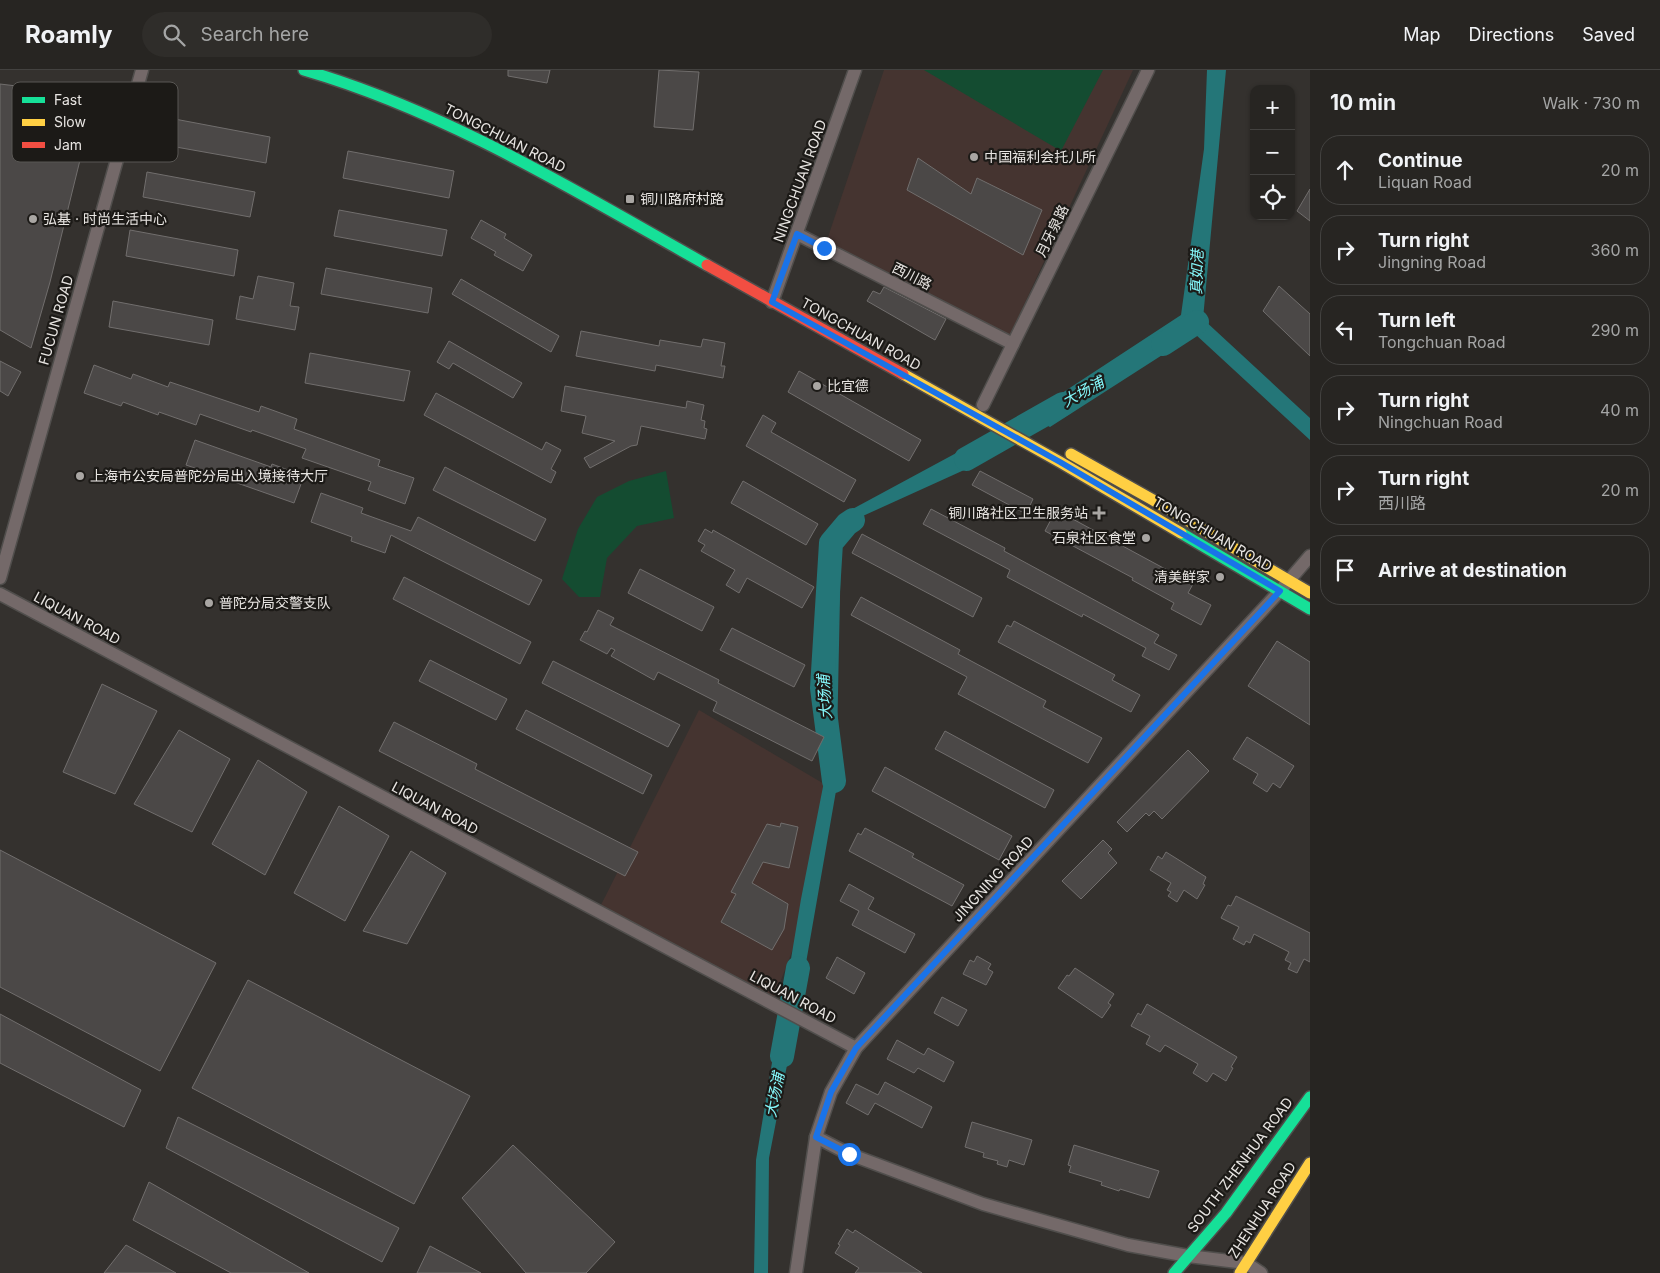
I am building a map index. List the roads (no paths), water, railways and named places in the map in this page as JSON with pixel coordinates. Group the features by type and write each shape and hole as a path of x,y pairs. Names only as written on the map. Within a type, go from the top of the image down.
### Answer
{"main road":[{"name":"TONGCHUAN ROAD","path":"304,70 345,82 433,118 494,147 775,292 995,426 1310,609"},
{"name":"TONGCHUAN ROAD","path":"356,75 506,141"},
{"path":"979,402 995,412"},
{"name":"TONGCHUAN ROAD","path":"1060,448 1153,500 1310,593"},
{"name":"SOUTH ZHENHUA ROAD","path":"1174,1273 1226,1213 1310,1097"},
{"name":"ZHENHUA ROAD","path":"1243,1268 1310,1163"}],"street":[{"name":"NINGCHUAN ROAD","path":"775,292 855,70"},
{"name":"月牙泉路","path":"979,402 1013,344 1148,70"},
{"name":"FUCUN ROAD","path":"0,578 116,162"},
{"name":"西川路","path":"797,234 1013,344"},
{"name":"JINGNING ROAD","path":"796,1273 816,1137 831,1092 856,1048 1280,591 1310,556"},
{"name":"LIQUAN ROAD","path":"0,594 856,1048"},
{"path":"816,1137 849,1154 983,1204 1128,1245 1188,1256 1261,1273"}],"water":[{"name":"真如港","path":"1207,70 1226,70 1203,319 1310,418 1310,440 1195,334 1050,427 1025,414 1062,393 1181,315 1204,149"},
{"path":"993,443 1002,447 973,466 854,520 841,548 836,791 799,1003 785,995 801,899 830,751 822,688 831,543 847,512 960,451"},
{"path":"779,1020 794,1029 769,1158 768,1273 754,1273 756,1160"}],"waterway":[{"name":"大场浦","path":"1163,344 1197,322"},
{"name":"大场浦","path":"966,459 1063,404"},
{"name":"大场浦","path":"834,781 822,688 831,543 847,524 853,520"},
{"name":"大场浦","path":"782,1056 798,968"}],"place":[{"name":"中国福利会托儿所","path":"974,157"},
{"name":"铜川路府村路","path":"630,199"},
{"name":"弘基 · 时尚生活中心","path":"33,219"},
{"name":"比宜德","path":"817,386"},
{"name":"上海市公安局普陀分局出入境接待大厅","path":"80,476"},
{"name":"铜川路社区卫生服务站","path":"1099,513"},
{"name":"石泉社区食堂","path":"1146,538"},
{"name":"清美鲜家","path":"1220,577"},
{"name":"普陀分局交警支队","path":"209,603"}]}
